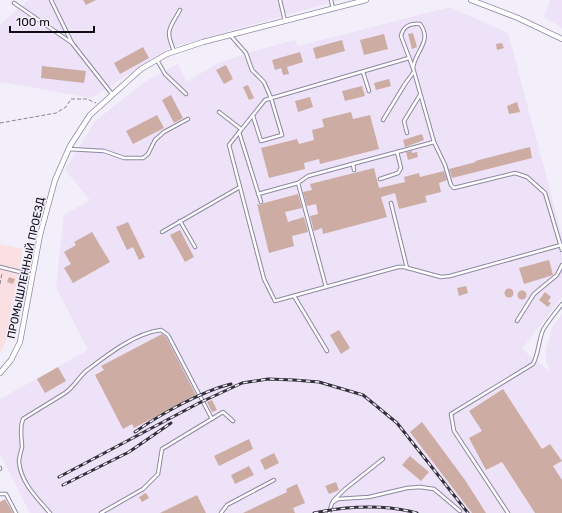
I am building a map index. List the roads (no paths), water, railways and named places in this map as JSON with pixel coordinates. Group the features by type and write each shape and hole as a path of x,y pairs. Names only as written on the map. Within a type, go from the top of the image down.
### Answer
{"street":[{"name":"ПРОМЫШЛЕННЫЙ ПРОЕЗД","path":"0,373 11,360 20,342 32,275 55,180 68,148 90,115 142,69 174,52 333,9 356,1 366,0"},
{"path":"471,0 518,18 562,39"}],"lane":[{"path":"52,0 72,43 112,94"},
{"path":"280,0 285,21"},
{"path":"331,0 333,9"},
{"path":"14,3 72,43"},
{"path":"174,52 168,35 169,29 180,10"},
{"path":"412,68 414,59 424,45 426,37 420,24 413,23 406,26 402,31 402,42 409,58 412,68 414,72 434,142 445,165 451,185 454,188 515,173 527,178 545,193 562,250"},
{"path":"231,36 246,53 252,70 264,82 271,98 282,135 261,141 253,115"},
{"path":"409,58 265,100 229,145 264,279 275,301 398,267 442,277 450,276 561,245"},
{"path":"157,60 165,74 186,94"},
{"path":"363,72 369,91"},
{"path":"383,120 414,72"},
{"path":"407,133 404,122 420,95"},
{"path":"219,112 240,131 261,202"},
{"path":"68,148 104,150 124,158 143,158 148,154 155,140 164,132 188,119"},
{"path":"258,194 298,183 308,176 434,142"},
{"path":"380,179 398,173 401,168 397,152"},
{"path":"353,164 354,170"},
{"path":"298,183 326,287"},
{"path":"162,232 240,187"},
{"path":"390,203 407,268"},
{"path":"180,221 195,247"},
{"path":"517,321 534,294 558,275 562,265"},
{"path":"2,268 32,275"},
{"path":"294,296 327,351"},
{"path":"508,513 454,431 451,414 533,364 538,354 539,342 543,330 562,304"},
{"path":"50,513 32,492 22,475 19,461 22,447 20,426 23,419 65,393 76,384 85,372 129,342 153,331 161,330 168,335 212,419"},
{"path":"102,513 133,496 143,489 158,474 162,449 223,412 233,421"},
{"path":"329,513 332,503 340,493 383,460"},
{"path":"221,513 227,505 274,480"},
{"path":"332,503 338,499 369,497 407,488 420,487 434,489 460,511"},
{"path":"0,494 6,494 16,513"}],"railway":[{"path":"59,477 199,403 242,383 268,379 319,382 363,395 397,423 468,513"},
{"path":"135,432 181,404 207,392 231,384"},
{"path":"63,485 129,452 171,423"},
{"path":"314,513 366,507 391,508 417,513"}]}
